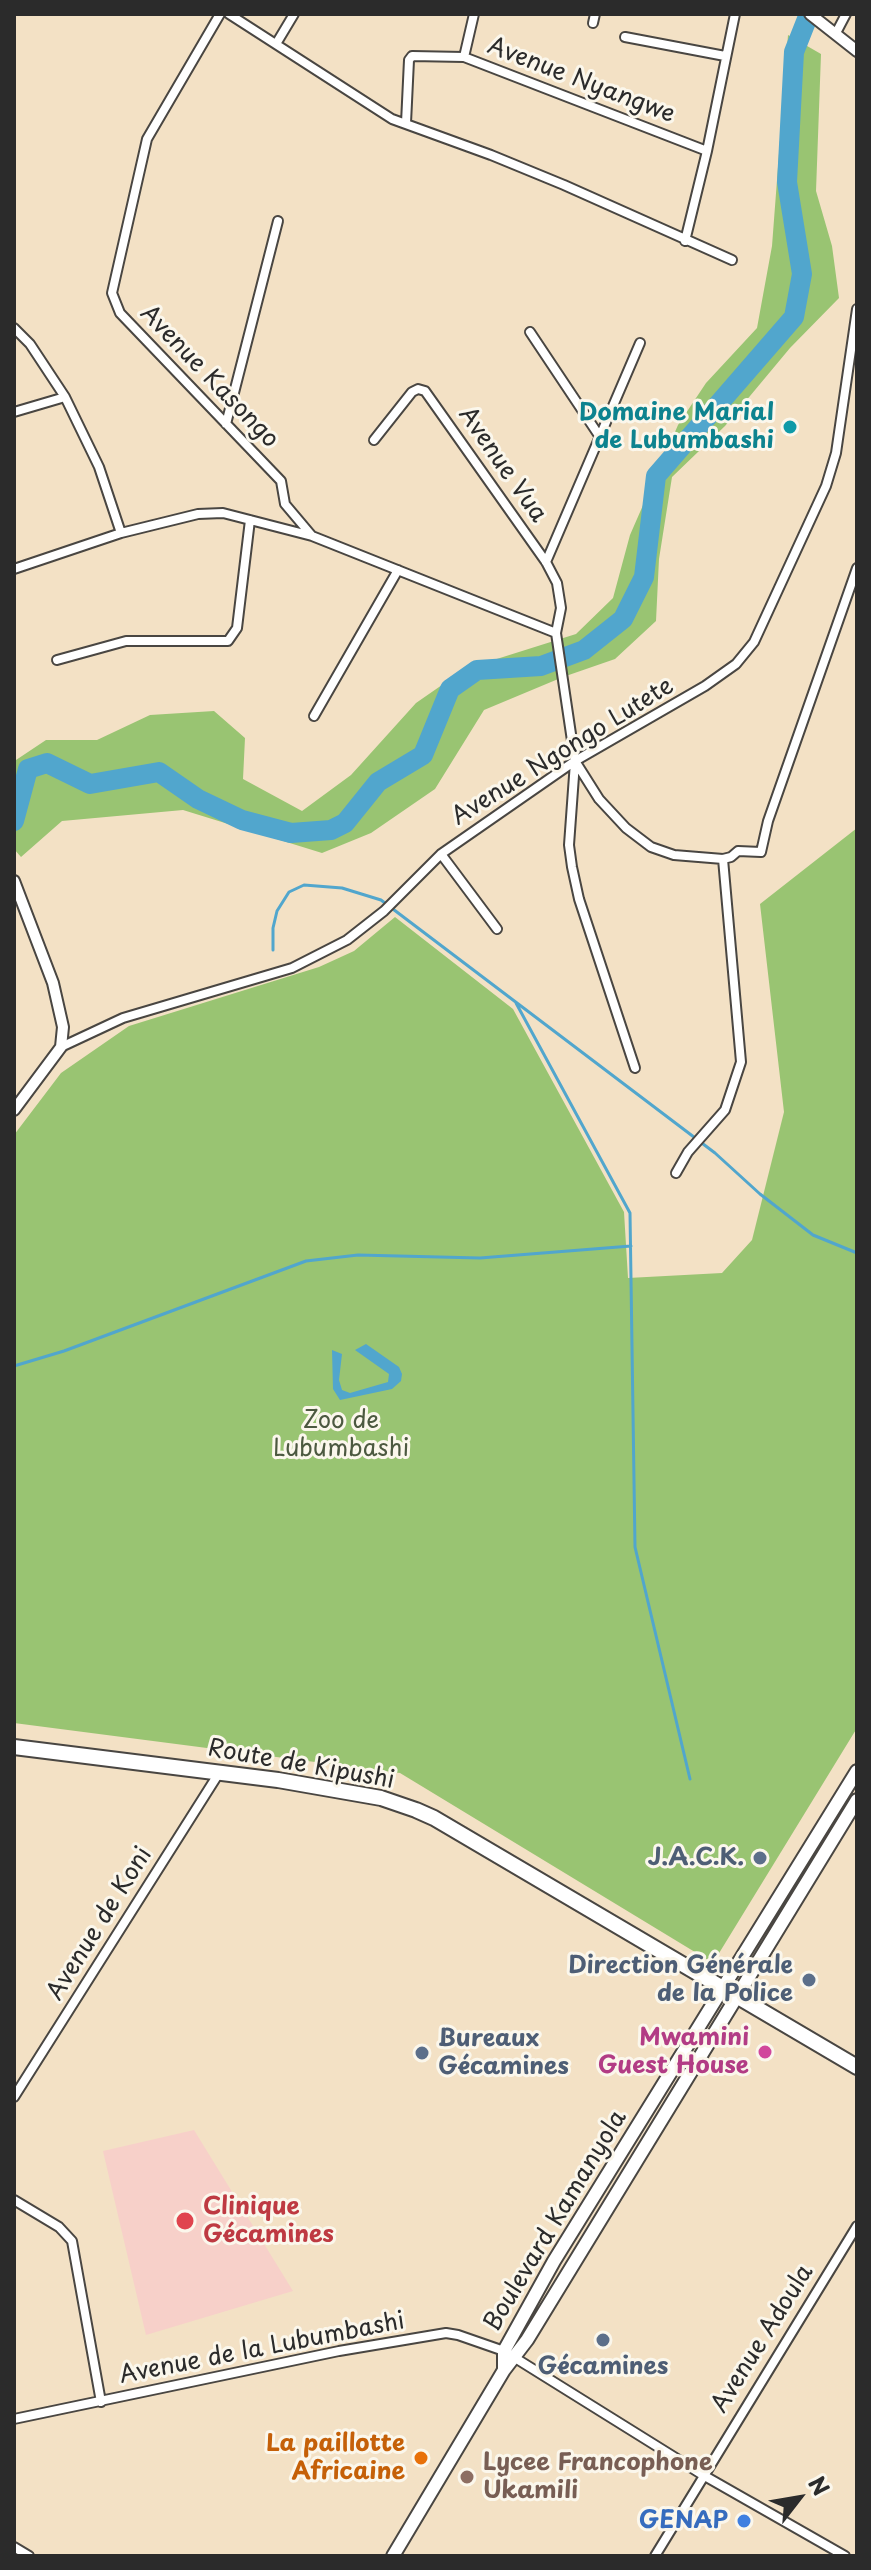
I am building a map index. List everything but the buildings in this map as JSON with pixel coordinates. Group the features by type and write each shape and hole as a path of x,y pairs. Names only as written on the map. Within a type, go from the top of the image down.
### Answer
{"highway":[{"name":"Route de Kipushi","path":"14,1747 220,1772 355,1793 381,1798 434,1818 857,2067"}],"main road":[{"name":"Boulevard Kamanyola","path":"393,2556 504,2370 554,2261 857,1771"},
{"name":"Boulevard Kamanyola","path":"510,2354 738,1996 857,1800"}],"street":[{"name":"Avenue Kasongo","path":"220,14 147,139 112,293 120,313 281,481 285,504 312,536"},
{"path":"229,14 392,119 564,185 732,260"},
{"path":"276,44 294,14"},
{"path":"464,57 474,14"},
{"path":"685,241 735,14"},
{"path":"810,14 857,51"},
{"path":"836,33 846,14"},
{"path":"625,37 725,56"},
{"name":"Avenue Nyangwe","path":"406,123 412,56 464,57 707,151"},
{"path":"226,424 278,221"},
{"name":"Avenue Ngongo Lutete","path":"14,1110 61,1047 123,1018 292,968 347,940 384,911 441,854 575,761 705,686 736,664 754,642 826,486 836,453 857,309"},
{"path":"14,328 30,344 65,397 99,467 121,533"},
{"path":"530,332 600,437"},
{"path":"546,562 640,343"},
{"name":"Avenue Vua","path":"374,440 412,392 418,389 425,391 546,562 557,583 560,599 556,636 575,761"},
{"path":"14,412 65,397"},
{"path":"14,569 121,533 198,514 223,513 312,536 556,636"},
{"path":"57,660 126,641 228,641 237,628 250,520"},
{"path":"575,761 599,799 626,828 651,847 674,855 723,859 739,850 761,852 768,821 857,568"},
{"path":"314,716 398,570"},
{"path":"575,761 569,845 572,867 579,899 635,1068"},
{"path":"441,854 497,929"},
{"path":"676,1173 688,1152 725,1110 741,1062 723,859"},
{"path":"14,881 56,994 62,1016 61,1047"},
{"name":"Avenue de Koni","path":"14,2097 220,1772"},
{"path":"14,2200 59,2227 72,2241 101,2402"},
{"path":"14,2208 24,2206"},
{"name":"Avenue Adoula","path":"655,2556 857,2226"},
{"name":"Avenue de la Lubumbashi","path":"14,2419 339,2351 446,2333 473,2339 510,2354 703,2475 845,2556"},
{"path":"14,2547 29,2556"}],"shaded area":[{"name":"Clinique Gécamines","path":"194,2130 293,2291 146,2335 103,2151"}],"green space":[{"path":"788,35 821,54 816,191 832,246 839,298 790,348 725,426 672,477 659,559 656,621 615,659 484,710 435,789 371,833 322,853 183,810 62,821 21,857 14,849 14,766 16,760 46,740 97,740 150,715 214,711 245,738 243,779 302,811 351,775 416,703 465,669 576,634 613,598 630,535 678,425 706,383 757,328 772,246"},
{"name":"Zoo de Lubumbashi","path":"857,828 857,1728 713,1963 400,1773 14,1723 14,1135 61,1073 129,1026 319,967 354,951 395,917 513,1009 624,1212 628,1278 722,1273 752,1240 784,1112 760,904"}],"water":[{"path":"366,1344 399,1367 401,1381 392,1389 340,1400 333,1389 332,1350 342,1354 339,1380 342,1390 350,1393 388,1382 389,1374 355,1350"}],"waterway":[{"path":"14,821 28,769 47,763 90,784 159,772 198,799 242,820 291,833 331,830 345,823 378,782 423,755 450,689 477,670 541,666 584,650 623,619 644,577 656,476 794,317 802,274 787,182 794,52 809,14"},
{"path":"273,950 277,911 289,892 304,885 342,888 381,900 715,1153 760,1194 813,1235 857,1253"},
{"path":"516,1003 630,1213 635,1547 690,1779"},
{"path":"14,1366 64,1351 306,1261 358,1255 480,1258 631,1246"}],"place":[{"name":"Domaine Marial de Lubumbashi","path":"790,427"},
{"name":"J.A.C.K.","path":"760,1858"},
{"name":"Direction Générale de la Police","path":"809,1980"},
{"name":"Mwamini Guest House","path":"765,2052"},
{"name":"Bureaux Gécamines","path":"422,2053"},
{"name":"Clinique Gécamines","path":"185,2221"},
{"name":"Gécamines","path":"603,2340"},
{"name":"La paillotte Africaine","path":"421,2458"},
{"name":"Lycee Francophone Ukamili","path":"467,2477"},
{"name":"GENAP","path":"744,2521"}]}
